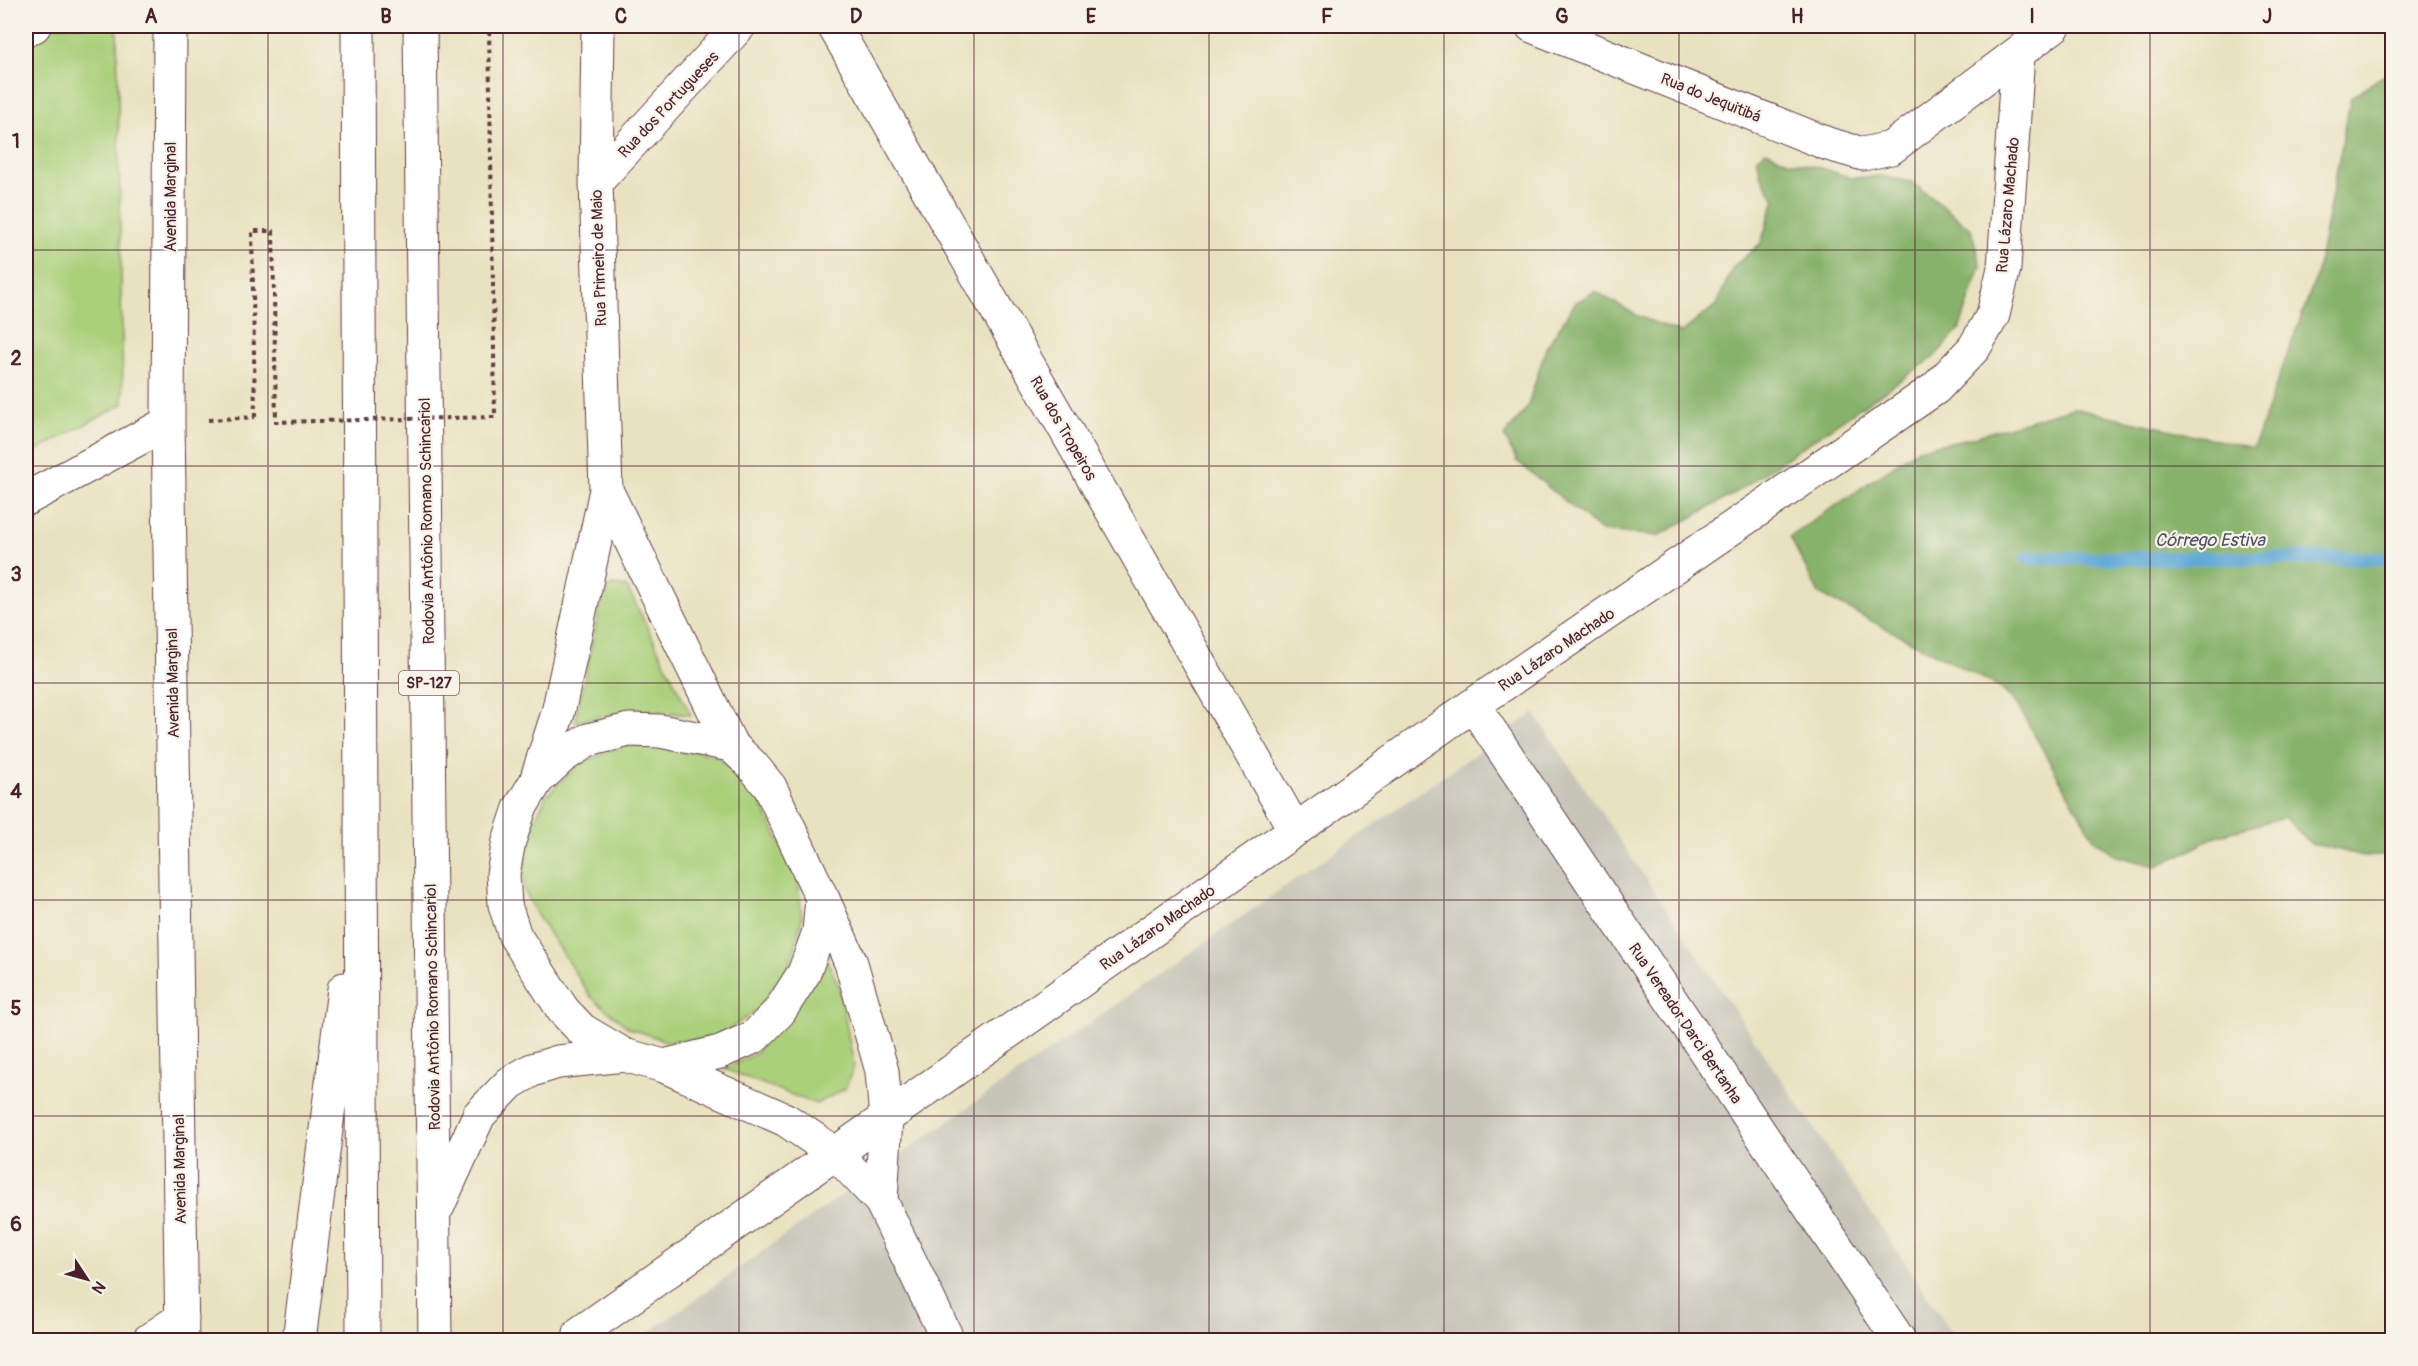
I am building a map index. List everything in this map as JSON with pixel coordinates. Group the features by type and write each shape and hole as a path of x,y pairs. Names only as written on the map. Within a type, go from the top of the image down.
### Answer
{"main road":[{"path":"26,30 34,26"},
{"name":"Avenida Marginal","path":"170,26 168,423 182,1329"},
{"path":"358,26 363,1341"},
{"name":"Rodovia Antônio Romano Schincariol","path":"420,26 435,1341"},
{"name":"Rua Primeiro de Maio","path":"537,780 558,713 606,490 596,182 598,26"},
{"name":"Rua dos Portugueses","path":"596,182 739,26"},
{"name":"Rua dos Tropeiros","path":"834,26 1294,830"},
{"name":"Rua do Jequitibá","path":"1532,26 1828,144 1863,154 1891,148 2018,54"},
{"path":"2018,54 2054,26"},
{"name":"Rua Lázaro Machado","path":"582,1337 886,1118 1294,830 1936,388 1974,348 1993,315 2004,268 2018,54"},
{"path":"26,499 168,423"},
{"name":"Rua Primeiro de Maio","path":"606,490 730,745"},
{"name":"Rua Vereador Darci Bertanha","path":"1473,705 1899,1341"},
{"path":"881,1201 886,1118 882,1071 851,963 770,787 752,765 730,745 660,731 629,730 588,740 563,756 537,780 520,808 509,841 503,874 505,905 514,936 563,1010 582,1030 624,1055 664,1065 786,1120 836,1154 881,1201 948,1341"},
{"path":"298,1341 360,866"},
{"path":"664,1065 720,1052 754,1037 779,1012 804,973 819,932 822,898"},
{"path":"434,1216 479,1115 510,1083 532,1070 558,1062 624,1055"},
{"path":"149,1341 182,1329"}],"path":[{"path":"168,423 255,417 252,231 273,231 276,422 495,417 489,26"}],"shaded area":[{"path":"1534,713 1957,1340 638,1340 808,1219"}],"green space":[{"path":"26,26 117,26 123,404 26,456"},
{"path":"2392,70 2392,854 2364,856 2310,843 2284,817 2213,837 2156,866 2117,856 2094,839 2016,703 1998,686 1819,594 1790,537 1918,449 1970,438 2073,408 2253,448 2316,277 2351,97"},
{"path":"1766,151 1788,161 1818,167 1852,178 1881,176 1912,182 1971,229 1981,266 1959,330 1933,358 1732,495 1658,536 1601,531 1517,461 1504,436 1527,408 1546,348 1575,303 1595,291 1638,316 1681,333 1716,305 1733,267 1761,243 1775,199 1761,177 1757,158"},
{"path":"611,585 627,587 691,715 637,709 575,722 602,596"},
{"path":"623,745 668,745 720,757 760,801 798,880 802,919 791,963 757,1010 716,1038 669,1042 629,1028 591,997 537,915 524,889 527,838 546,796 581,763"},
{"path":"826,958 839,986 854,1066 845,1089 816,1104 724,1069 755,1054"}],"waterway":[{"name":"Córrego Estiva","path":"2027,558 2392,558"}]}
